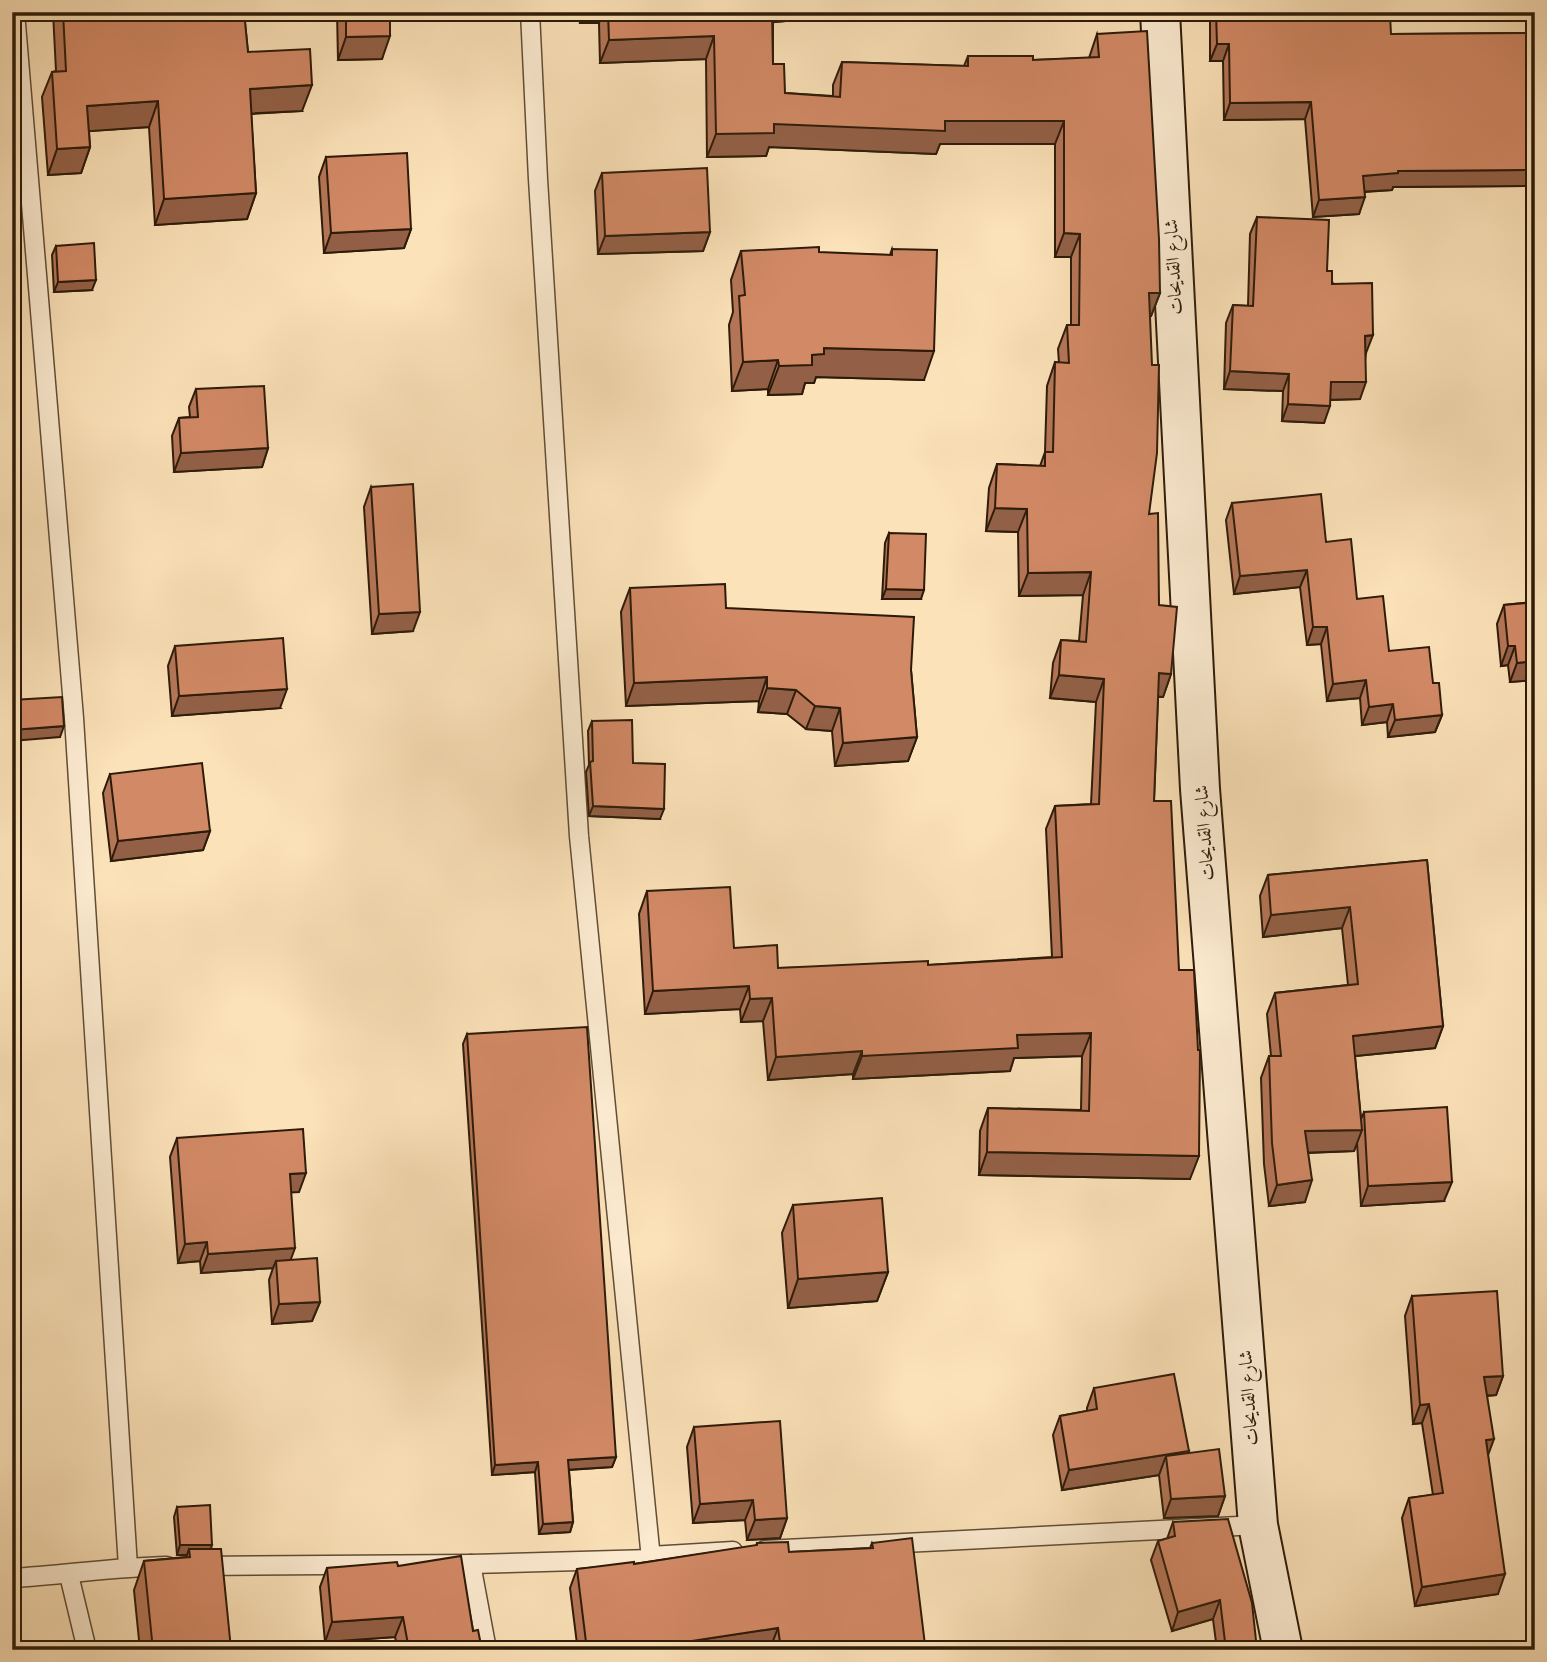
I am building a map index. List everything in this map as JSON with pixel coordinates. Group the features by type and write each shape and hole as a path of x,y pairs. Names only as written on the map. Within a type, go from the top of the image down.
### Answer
{"street":[{"name":"شارع القديحات","path":"1160,12 1200,789 1258,1525 1283,1650"}],"lane":[{"path":"15,12 74,718 128,1567"},
{"path":"530,12 579,836 651,1559"},
{"path":"651,1559 650,1556 1258,1525"},
{"path":"12,1578 69,1575 128,1567 471,1564 651,1559"},
{"path":"471,1564 487,1650"},
{"path":"69,1575 87,1650"}],"building":[{"path":"63,12 244,12 248,52 310,49 312,85 250,89 256,193 164,199 158,101 87,106 90,147 57,149 52,72 66,71"},
{"path":"346,12 390,12 390,36 346,37"},
{"path":"608,12 772,12 773,64 784,64 785,93 840,97 842,62 968,66 968,56 1033,56 1033,60 1099,57 1097,34 1147,31 1160,293 1149,293 1152,365 1159,365 1157,453 1149,514 1158,513 1159,605 1177,607 1171,674 1159,673 1154,801 1171,801 1179,970 1194,970 1200,1050 1199,1156 987,1152 988,1108 1089,1111 1091,1033 1017,1035 1018,1048 862,1056 862,1051 776,1057 772,998 750,999 749,986 653,991 647,891 730,887 734,948 777,945 778,968 928,961 928,965 1062,957 1055,806 1099,804 1104,679 1059,675 1061,640 1086,642 1091,572 1028,573 1027,509 995,508 997,464 1045,466 1045,452 1053,452 1055,362 1069,363 1067,325 1079,325 1080,234 1064,233 1064,121 945,121 945,131 774,124 774,133 716,134 714,36 609,40"},
{"path":"1216,12 1390,15 1391,34 1535,33 1535,170 1398,171 1363,176 1365,197 1319,200 1311,102 1230,103 1229,44 1217,44"},
{"path":"407,153 411,229 331,233 326,157"},
{"path":"707,168 710,232 605,236 602,173"},
{"path":"1257,217 1329,220 1327,271 1332,271 1332,284 1372,283 1373,335 1365,336 1366,382 1331,382 1330,406 1288,404 1289,374 1230,371 1233,305 1253,306"},
{"path":"94,243 96,280 58,282 56,246"},
{"path":"819,247 819,252 892,255 892,249 937,250 934,351 824,348 824,354 812,355 812,365 779,366 778,360 743,362 739,296 745,295 741,251"},
{"path":"264,386 268,448 181,453 179,418 198,417 196,389"},
{"path":"413,484 420,612 379,614 371,487"},
{"path":"1321,494 1326,542 1351,539 1357,599 1383,596 1389,651 1429,647 1433,683 1439,683 1442,715 1395,720 1393,704 1369,707 1366,680 1333,684 1327,627 1313,627 1307,570 1240,576 1232,503"},
{"path":"889,533 926,534 924,590 886,589"},
{"path":"725,584 726,608 914,617 911,670 917,737 843,743 840,708 815,706 796,690 767,688 767,677 634,683 630,588"},
{"path":"1535,602 1535,661 1517,663 1515,646 1508,646 1504,605"},
{"path":"283,638 287,689 179,696 175,646"},
{"path":"62,697 64,726 12,730 12,700"},
{"path":"632,720 633,763 665,764 664,809 593,806 590,762 593,761 592,721"},
{"path":"202,763 210,831 118,841 110,774"},
{"path":"1427,860 1443,1026 1353,1036 1362,1130 1305,1131 1312,1180 1277,1185 1272,1143 1269,1056 1281,1056 1275,993 1358,984 1350,907 1271,915 1268,875"},
{"path":"587,1027 616,1457 568,1460 573,1522 543,1524 538,1462 495,1465 467,1034"},
{"path":"1447,1107 1452,1182 1368,1186 1364,1112"},
{"path":"303,1129 306,1173 290,1174 295,1248 208,1254 207,1242 185,1244 177,1138"},
{"path":"882,1198 888,1272 798,1279 793,1205"},
{"path":"317,1258 320,1302 279,1304 276,1261"},
{"path":"1497,1291 1503,1376 1484,1377 1494,1439 1486,1440 1505,1574 1422,1587 1409,1498 1443,1493 1429,1404 1420,1405 1412,1296"},
{"path":"1174,1374 1189,1451 1069,1470 1060,1416 1097,1409 1094,1388"},
{"path":"780,1421 787,1518 755,1520 753,1500 700,1504 694,1427"},
{"path":"1219,1449 1225,1496 1171,1499 1166,1456"},
{"path":"210,1505 212,1545 180,1545 177,1507"},
{"path":"1228,1519 1252,1603 1257,1650 1226,1650 1220,1600 1178,1612 1158,1541 1175,1536 1173,1522"},
{"path":"912,1538 925,1645 885,1650 781,1650 778,1628 652,1647 653,1650 575,1650 574,1645 586,1642 577,1569 634,1564 757,1543 788,1542 789,1552 873,1548 872,1543"},
{"path":"189,1549 221,1549 231,1649 153,1650 144,1561 190,1557"},
{"path":"461,1556 473,1631 478,1630 482,1650 409,1650 403,1617 332,1622 327,1568 397,1562 398,1566"}]}
